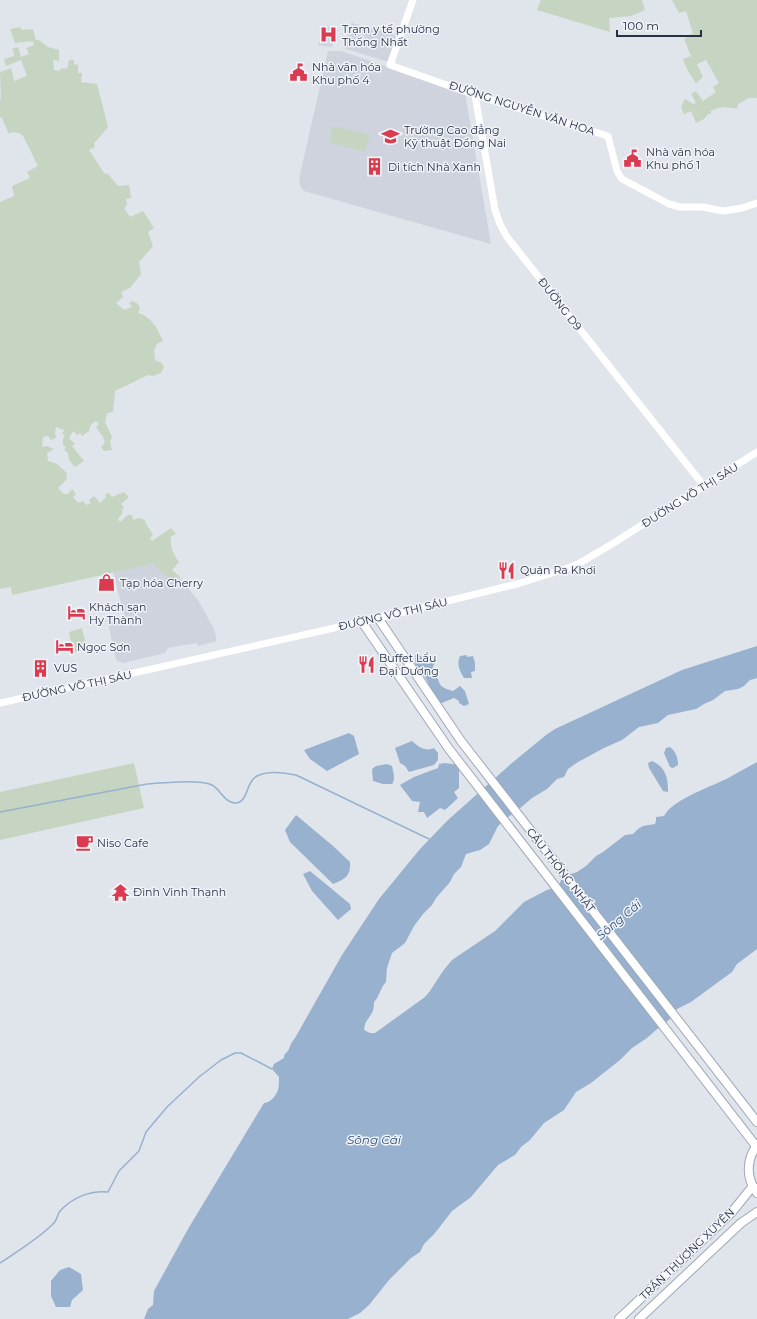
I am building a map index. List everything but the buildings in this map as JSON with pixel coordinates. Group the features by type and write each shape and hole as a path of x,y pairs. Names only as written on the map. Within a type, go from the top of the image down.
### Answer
{"main road":[{"name":"CẦU THỐNG NHẤT","path":"378,618 461,741 757,1122"},
{"name":"CẦU THỐNG NHẤT","path":"362,622 449,749 757,1145"},
{"path":"755,1189 749,1173 749,1165 752,1152 757,1145"},
{"name":"TRẦN THƯỢNG XUYÊN","path":"619,1319 755,1189"},
{"name":"TRẦN THƯỢNG XUYÊN","path":"639,1319 741,1223 757,1212"}],"street":[{"name":"ĐƯỜNG NGUYỄN VĂN HOA","path":"413,0 390,65 475,95 608,136 617,172 622,179 669,204 680,207 703,207 723,211 742,208 757,203"},
{"name":"ĐƯỜNG D9","path":"475,95 495,210 501,227 507,237 704,486"},
{"name":"ĐƯỜNG VÕ THỊ SÁU","path":"0,703 362,622 517,584 565,569 578,564 612,544 757,452"}],"shaded area":[{"path":"352,23 398,36 389,62 343,48"},
{"name":"Trạm y tế phường Thống Nhất","path":"327,25 338,30 332,47 318,45"},
{"name":"Trường Cao đẳng Kỹ thuật Đồng Nai","path":"328,51 341,51 465,93 491,244 304,191 301,187 299,179"},
{"path":"152,563 174,581 179,576 198,600 214,629 217,641 198,646 197,643 168,648 165,653 123,663 116,660 108,623 125,619 113,572"}],"green space":[{"path":"541,0 642,0 645,10 631,16 609,18 610,32 537,10"},
{"path":"672,0 757,0 757,98 749,98 738,104 737,109 724,107 715,109 711,111 711,114 708,114 704,119 696,123 691,111 684,114 681,107 685,99 693,104 696,103 691,94 696,91 703,101 716,92 713,87 719,83 706,60 697,64 703,77 696,83 688,71 683,59 691,56 684,39 693,33 686,11 679,13"},
{"path":"21,27 21,30 33,29 36,40 39,40 48,47 59,50 59,61 53,60 54,70 60,71 61,68 67,69 69,60 74,60 74,64 78,65 78,73 82,73 81,82 97,84 108,127 94,143 95,147 89,150 104,173 108,174 118,186 129,185 131,198 126,199 127,205 124,208 130,217 143,211 154,228 148,232 153,246 139,262 141,274 130,288 121,292 123,297 116,303 124,310 132,307 129,303 132,301 137,303 140,308 138,313 150,320 156,327 163,341 157,344 154,351 155,360 162,363 164,367 161,373 153,376 148,375 115,391 113,412 107,413 105,422 112,437 110,442 112,450 104,451 101,447 105,443 96,427 99,424 96,421 91,425 89,431 82,436 80,433 77,435 73,431 69,438 75,444 72,446 84,461 75,467 69,460 68,453 64,450 66,447 63,445 65,435 62,434 64,430 56,427 56,438 51,440 48,436 43,437 42,447 47,446 54,449 47,453 48,461 57,464 66,472 67,479 58,488 64,494 68,494 72,489 76,494 73,497 78,503 83,501 86,505 91,503 89,500 94,496 100,503 106,497 105,494 109,493 112,497 124,492 129,497 121,504 124,507 122,510 123,512 118,519 120,522 128,515 132,515 133,520 139,518 145,520 153,535 150,538 152,541 171,528 176,534 171,536 171,540 174,553 179,562 172,570 179,576 174,581 152,563 12,595 11,587 0,589 0,202 14,196 12,186 30,178 27,172 38,166 23,136 19,133 12,132 9,134 2,118 0,117 0,72 11,68 14,81 27,76 21,60 6,66 4,59 14,56 12,49 18,47 21,57 29,54 26,48 34,45 33,41 15,43 10,29"},
{"path":"333,126 370,135 365,152 329,142"},
{"path":"82,628 87,649 73,653 69,632"},
{"path":"134,763 144,808 0,840 0,792"}],"water":[{"name":"Sông Cái","path":"757,646 757,678 750,680 738,689 725,691 713,700 696,709 668,715 658,723 639,727 622,740 578,762 568,769 564,777 557,779 547,789 532,798 498,826 489,844 480,850 466,854 461,867 414,926 405,943 392,953 387,968 386,982 374,1002 372,1012 365,1024 364,1030 370,1033 375,1033 425,997 452,960 495,931 524,902 547,890 559,886 561,880 586,866 596,856 625,835 633,834 643,826 655,824 656,817 664,816 676,804 685,798 730,777 757,762 757,949 737,964 732,972 691,1002 677,1009 670,1019 647,1038 632,1048 620,1060 591,1083 576,1092 564,1110 544,1123 515,1155 498,1165 471,1197 452,1211 435,1233 424,1244 420,1252 411,1258 389,1280 369,1305 360,1313 348,1319 144,1319 148,1309 153,1305 154,1291 188,1229 264,1103 271,1100 277,1092 279,1087 279,1077 272,1069 274,1064 284,1058 342,955 379,899 420,849 448,820 512,763 555,729 682,670"},
{"path":"415,655 421,656 425,662 429,664 434,659 436,662 433,666 433,672 441,685 453,691 460,686 465,691 469,704 464,706 454,698 439,704 431,699 427,700 427,689 429,686 423,676 419,674 416,675"},
{"path":"467,655 467,657 473,656 475,663 475,671 471,672 472,678 464,678 459,668 458,662 460,656"},
{"path":"349,733 354,736 359,754 327,771 310,759 304,750"},
{"path":"412,741 425,749 434,748 438,753 438,760 434,765 409,772 405,766 400,763 395,748"},
{"path":"670,747 678,760 678,765 673,768 670,767 664,753 666,748"},
{"path":"652,761 657,763 663,770 667,778 668,792 663,791 649,768 648,763"},
{"path":"445,763 459,765 459,788 454,792 458,798 445,810 440,808 427,818 424,812 418,812 420,802 412,801 400,785 414,777 438,768 439,764"},
{"path":"387,764 392,766 394,778 392,784 383,784 373,781 372,769 376,766"},
{"path":"296,815 350,862 348,874 344,879 333,884 290,842 285,830"},
{"path":"310,871 350,904 351,909 338,920 312,891 303,874"},
{"path":"69,1267 81,1274 83,1290 72,1300 70,1307 56,1307 51,1296 51,1281 60,1270"}],"waterway":[{"path":"0,812 147,784 180,782 198,782 212,785 228,801 235,803 243,800 253,779 262,774 276,772 296,775 429,839"},
{"path":"0,1263 41,1235 54,1223 60,1211 70,1202 95,1192 108,1192 119,1171 139,1151 146,1132 167,1107 199,1077 221,1060 235,1053 241,1053 272,1069"}],"place":[{"name":"Trạm y tế phường Thống Nhất","path":"329,35"},
{"name":"Nhà văn hóa Khu phố 4","path":"299,73"},
{"name":"Trường Cao đẳng Kỹ thuật Đồng Nai","path":"391,136"},
{"name":"Nhà văn hóa Khu phố 1","path":"633,158"},
{"name":"Di tích Nhà Xanh","path":"375,167"},
{"name":"Quán Ra Khơi","path":"507,570"},
{"name":"Tạp hóa Cherry","path":"107,583"},
{"name":"Khách sạn Hy Thành","path":"76,613"},
{"name":"Ngọc Sơn","path":"64,647"},
{"name":"Buffet Lẩu Đại Dương","path":"366,664"},
{"name":"VUS","path":"41,668"},
{"name":"Niso Cafe","path":"84,843"},
{"name":"Đình Vinh Thạnh","path":"120,892"}]}
